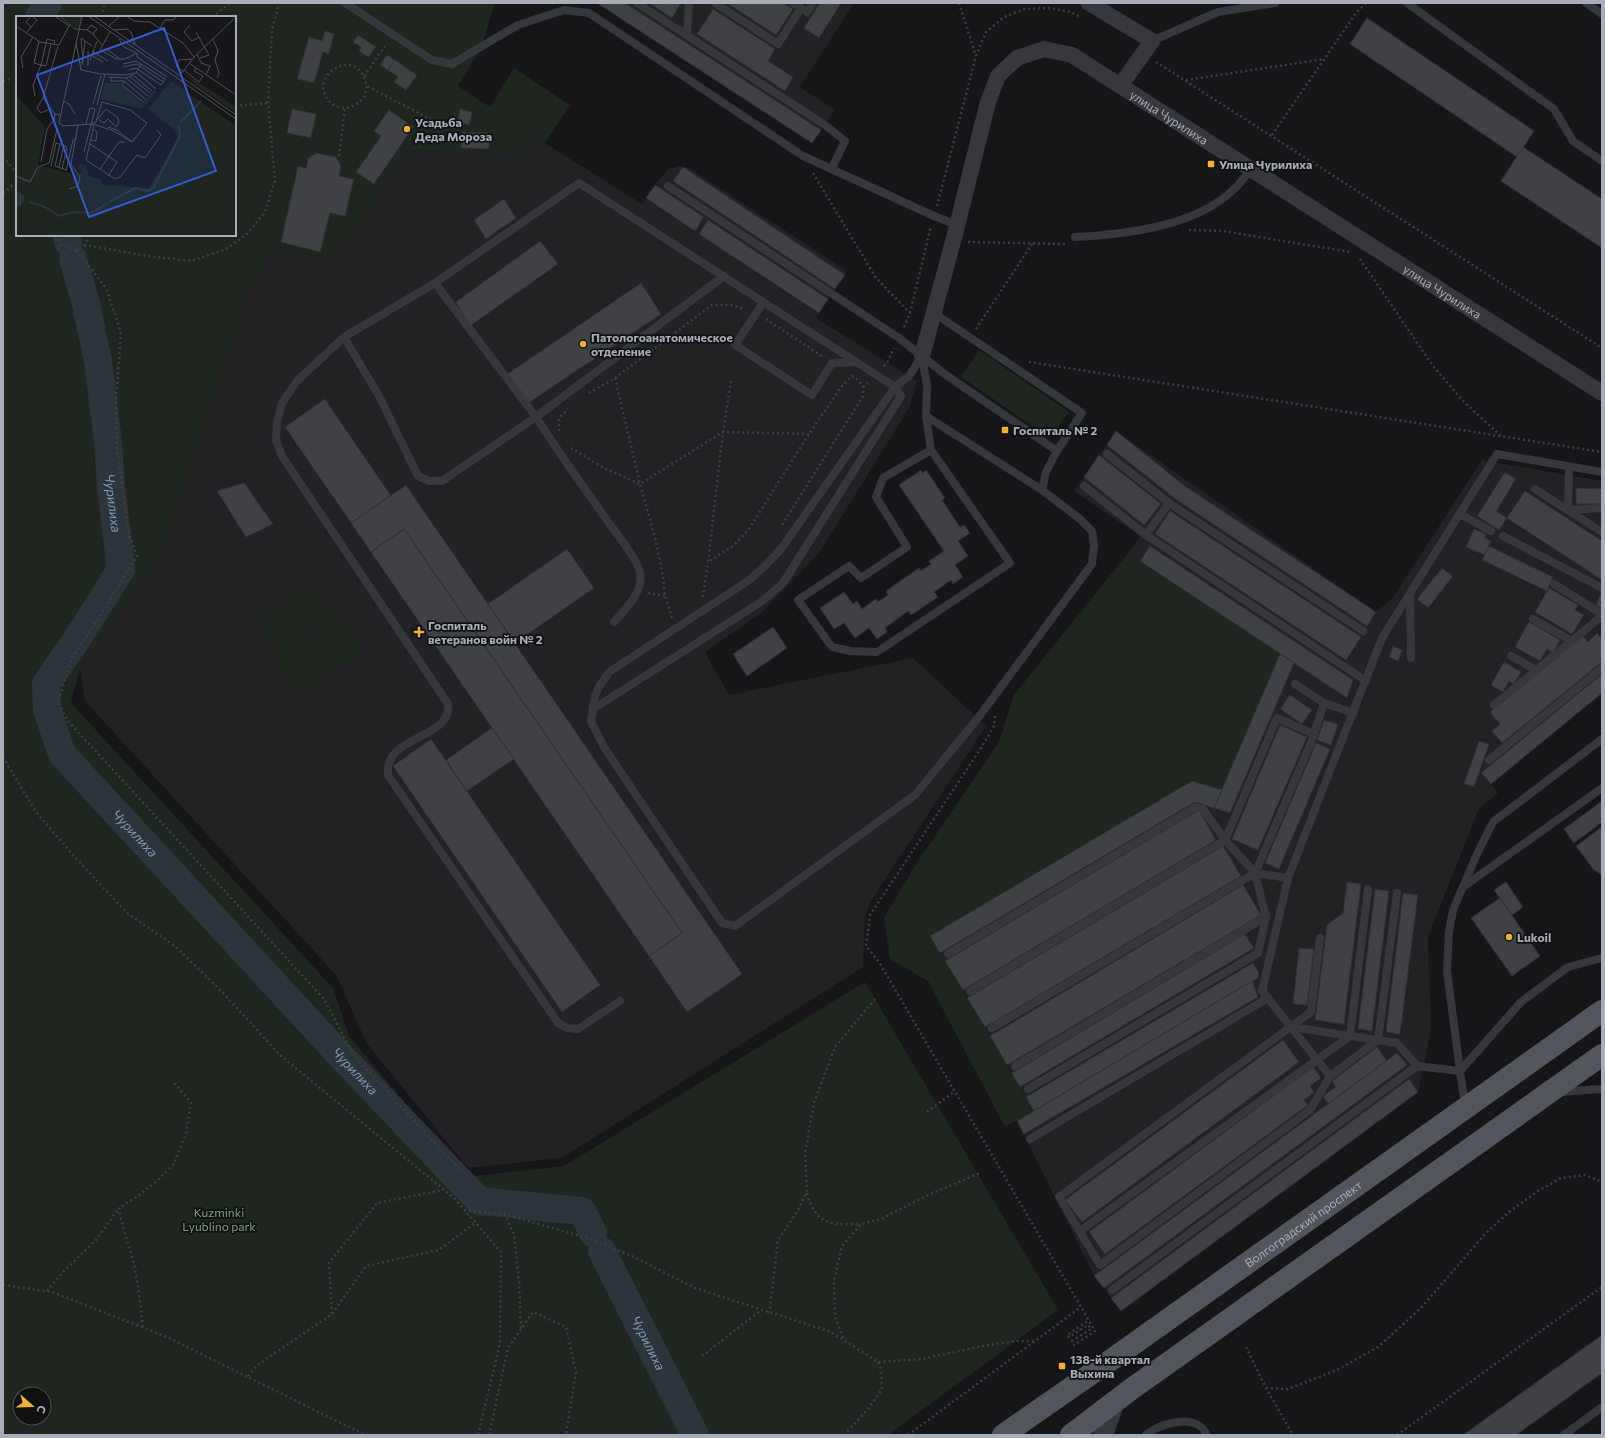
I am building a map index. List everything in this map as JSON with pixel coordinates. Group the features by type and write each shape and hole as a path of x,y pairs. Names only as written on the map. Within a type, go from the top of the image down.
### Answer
{"main road":[{"name":"Волгоградский проспект","path":"1003,1435 1602,1011"},
{"path":"1070,1435 1602,1055"}],"street":[{"path":"1089,3 1148,47 1120,86"},
{"name":"улица Чурилиха","path":"922,356 988,102 998,76 1017,58 1044,49 1072,55 1602,393"},
{"path":"1103,1435 1114,1403"}],"lane":[{"path":"346,3 432,60 452,64 518,25 564,10 589,13 803,156 934,216 957,224"},
{"path":"637,3 825,125 845,141 832,168"},
{"path":"687,35 689,3"},
{"path":"715,3 778,44 801,8"},
{"path":"793,3 807,12 813,3"},
{"path":"1218,12 1219,3"},
{"path":"1148,47 1218,12 1275,3"},
{"path":"1406,3 1554,109 1573,141 1602,161"},
{"path":"1586,3 1602,14"},
{"path":"1075,237 1102,236 1130,232 1168,223 1193,214 1215,204 1233,190 1251,169"},
{"path":"593,709 761,602 783,583 901,396 894,387 876,375 579,183 435,282 344,337 297,381 282,403 277,423 276,440 282,456 448,704 447,714 442,723 395,752 388,763 388,775 558,1024 567,1028 578,1029 620,1001"},
{"path":"668,186 899,338 946,375 1057,451"},
{"path":"344,337 379,396 418,476 429,481 442,481 536,417 724,276"},
{"path":"435,282 536,417 640,569 640,582 635,597 614,622"},
{"path":"763,303 735,345 812,395 832,363 856,362"},
{"path":"934,313 1082,413 1057,451 1046,472 1042,490"},
{"path":"922,356 909,376 894,387 781,549 765,566 748,581 609,672 599,687 591,721 604,747 722,923 735,926 915,795 978,718 1092,564 1094,545 1092,531 1080,519 1042,490 926,416"},
{"path":"922,356 927,387 926,416 931,450 1010,563 877,652 850,651 832,647 798,600 849,566 861,578 907,547 876,497 883,478 931,450"},
{"path":"1107,454 1169,503 1363,630"},
{"path":"1330,1076 1262,991 1288,878 1354,713 1382,638 1410,596 1497,454 1602,472"},
{"path":"1568,510 1569,466"},
{"path":"1084,486 1146,535 1366,681"},
{"path":"1535,489 1602,532"},
{"path":"1146,535 1169,503"},
{"path":"1568,510 1602,508"},
{"path":"1460,514 1491,531"},
{"path":"1503,536 1602,588"},
{"path":"1494,705 1602,615 1554,584"},
{"path":"1410,596 1411,658"},
{"path":"1533,619 1572,641"},
{"path":"1511,656 1536,670"},
{"path":"1489,760 1602,668"},
{"path":"1295,684 1324,703 1354,713"},
{"path":"992,1028 1255,873 1314,734 1324,703"},
{"path":"970,991 1225,840 1277,718 1314,734"},
{"path":"1466,1108 1447,971 1449,932 1453,910 1477,854 1493,822 1602,739"},
{"path":"1463,887 1602,788"},
{"path":"948,954 1196,807 1203,809 1225,840 1255,873 1266,917 1258,953 1028,1089"},
{"path":"1255,873 1288,878"},
{"path":"1080,1231 1350,1036 1368,889"},
{"path":"1320,938 1311,1012 1059,1196 1100,1265 1310,1110 1330,1076 1378,1040 1397,893"},
{"path":"1014,1066 1266,917"},
{"path":"1460,1071 1520,1002 1568,967 1602,958"},
{"path":"1030,1138 1268,998"},
{"path":"1290,1027 1397,1043 1417,1066 1460,1071"},
{"path":"1112,1290 1417,1066"},
{"path":"1548,1094 1602,1089"},
{"path":"1564,1435 1602,1407"},
{"path":"1146,1435 1174,1422 1181,1422 1197,1424 1207,1435"}],"path":[{"path":"102,16 105,3"},
{"path":"213,16 230,3"},
{"path":"76,250 85,245 148,256 192,261 224,250 246,236 265,212 275,181 268,103 272,30 279,3"},
{"path":"959,3 976,56"},
{"path":"1272,135 1356,13 1366,3"},
{"path":"779,529 862,396 864,387 887,363 910,313 976,56 986,32 1004,17 1025,9 1049,8 1071,12 1084,19"},
{"path":"364,76 392,34"},
{"path":"1148,47 1186,80 1602,348"},
{"path":"1186,80 1324,59"},
{"path":"345,65 356,67 364,76 367,86 364,97 356,105 345,108 334,106 327,98 323,87 326,76 334,68 345,65"},
{"path":"3,81 10,79"},
{"path":"367,86 443,126 459,128"},
{"path":"236,106 268,103"},
{"path":"339,156 345,108"},
{"path":"803,156 876,278 910,313"},
{"path":"3,157 16,173"},
{"path":"3,193 16,183"},
{"path":"1189,227 1182,230 1223,232 1357,253 1433,366 1463,401 1501,436"},
{"path":"57,236 62,245 76,250 106,288 121,332 116,400 117,449 129,535 137,556 72,658 58,700 67,720 324,999 354,1056 460,1170"},
{"path":"85,245 89,236"},
{"path":"965,242 1070,244"},
{"path":"975,331 1032,244"},
{"path":"1350,249 1363,258"},
{"path":"588,394 616,378 712,305 731,305 756,313 852,376 864,387"},
{"path":"1028,362 1602,452"},
{"path":"708,562 733,546 749,529 809,434 842,386 852,376"},
{"path":"616,378 640,484 654,534 662,570 665,596 673,621"},
{"path":"710,597 703,601 723,432 731,381"},
{"path":"640,484 723,432 809,434"},
{"path":"570,447 604,468 640,484"},
{"path":"995,695 994,726 870,914 866,946 879,962 1082,1307 1095,1331 1074,1345 1072,1341 1091,1329 1088,1325 1069,1338 1067,1335 1089,1320"},
{"path":"3,757 36,812 127,913 176,947 224,993 281,1056 454,1198 501,1252 500,1343 478,1435"},
{"path":"875,999 835,1047 814,1103 806,1154 807,1191 810,1206 821,1218 835,1224 861,1224 881,1219 926,1196 980,1174"},
{"path":"47,1291 96,1240 119,1208 157,1181 173,1165 186,1134 191,1103 173,1081"},
{"path":"927,1112 955,1091"},
{"path":"1266,1388 1288,1389 1337,1370 1378,1346 1421,1308 1485,1234 1510,1211 1538,1190 1561,1178 1573,1176 1585,1175 1602,1182"},
{"path":"332,1314 329,1263 377,1203 444,1190"},
{"path":"768,1313 778,1240 797,1212 807,1191"},
{"path":"119,1208 138,1288 143,1328"},
{"path":"464,1210 504,1214 587,1238 632,1256 695,1288 768,1313 831,1332 843,1338 878,1362 881,1370 882,1390 868,1409 844,1435"},
{"path":"504,1214 514,1234 519,1281 521,1330"},
{"path":"248,1376 259,1364 332,1314 366,1266 439,1250 475,1223"},
{"path":"843,1338 835,1317 834,1281 842,1246 861,1224"},
{"path":"3,1285 47,1291 166,1337 248,1376 365,1435"},
{"path":"1397,1435 1602,1287"},
{"path":"908,1435 1082,1307"},
{"path":"702,1356 761,1310"},
{"path":"489,1435 508,1348 533,1312 566,1327 576,1372 566,1435"},
{"path":"878,1362 922,1359 983,1346 1015,1341 1036,1341"},
{"path":"1246,1347 1266,1388 1293,1435"}],"shaded area":[{"path":"597,3 854,3 800,87 835,110 812,143"},
{"name":"Госпиталь ветеранов войн № 2","path":"532,135 642,204 668,169 679,166 689,168 847,271 816,318 917,381 909,408 819,553 761,613 705,652 729,695 913,658 986,726 871,901 865,916 863,967 562,1158 468,1168 367,1044 336,975 85,701 80,668 158,555 246,297 274,246 331,260 409,150 518,156"},
{"path":"1116,431 1376,612 1392,599 1482,460 1602,481 1602,693 1491,784 1498,793 1479,808 1428,937 1431,1029 1418,1092 1121,1311 1094,1276 1017,1121 1034,1110 930,936 1192,781 1279,654 1128,553 1140,536 1074,491"}],"green space":[{"name":"Kuzminki Lyublino park","path":"3,3 495,3 482,46 458,86 490,107 514,68 570,105 545,143 532,135 518,156 410,150 331,260 274,246 246,297 158,556 80,668 71,703 333,988 349,1036 467,1177 564,1166 865,982 1058,1310 888,1435 3,1435"},
{"path":"979,350 1069,412 1050,438 961,377"},
{"path":"1128,553 1280,654 1222,790 1192,781 930,936 1034,1111 1005,1127 928,981 890,959 884,918 916,864 999,742 1014,695"},
{"path":"311,585 332,616 280,651 259,620"},
{"path":"338,614 363,652 298,695 273,657"}],"building":[{"path":"597,3 625,3 821,130 812,143"},
{"path":"649,3 681,3 672,18"},
{"path":"727,3 784,3 793,9 776,35"},
{"path":"820,3 841,3 819,38 804,28"},
{"path":"713,9 775,49 768,61 793,77 785,91 697,34"},
{"path":"1367,18 1534,131 1517,157 1350,44"},
{"path":"325,31 334,34 329,54 323,52 314,83 297,79 309,37 322,41"},
{"path":"358,35 376,47 368,57 359,51 361,47 353,42"},
{"path":"387,55 395,60 388,70 380,65"},
{"path":"395,60 417,75 406,90 394,82 398,77 388,70"},
{"path":"292,109 316,114 311,138 287,133"},
{"path":"460,109 472,112 469,125 457,122"},
{"path":"389,110 413,127 374,184 356,172 381,136 374,131"},
{"path":"462,132 490,133 489,149 461,148"},
{"path":"1523,147 1602,199 1602,248 1501,181"},
{"path":"317,153 336,157 341,166 339,176 354,179 345,216 330,213 320,252 281,242 298,166 306,168 308,158"},
{"path":"683,167 845,275 835,289 673,181"},
{"path":"655,185 704,217 695,231 646,198"},
{"path":"504,199 516,218 486,239 474,220"},
{"path":"708,220 828,299 819,313 699,234"},
{"path":"540,241 558,264 470,326 456,302"},
{"name":"Патологоанатомическое отделение","path":"641,283 661,314 524,406 506,375"},
{"path":"325,399 391,496 351,523 285,427"},
{"path":"1116,431 1186,487 1376,612 1367,626 1177,500 1107,445"},
{"path":"1099,455 1161,504 1144,525 1084,477"},
{"path":"921,470 923,473 926,470 945,498 942,500 960,527 964,525 970,533 958,541 968,556 955,565 963,577 953,584 951,580 934,592 938,597 911,615 908,611 885,628 887,632 877,639 869,628 855,638 844,623 834,629 820,608 844,592 853,604 857,601 862,609 876,599 878,602 888,595 886,591 919,568 921,571 931,564 929,561 944,551 899,485"},
{"path":"1505,472 1516,479 1496,511 1507,518 1499,530 1477,516"},
{"path":"244,483 273,524 246,537 217,491"},
{"path":"406,485 742,974 687,1012 649,956 682,933 404,529 371,552 351,523"},
{"path":"1576,488 1602,489 1602,504 1576,504"},
{"path":"1525,491 1602,541 1602,580 1507,518"},
{"path":"1170,511 1361,637 1346,660 1155,534"},
{"path":"404,529 682,933 649,956 371,552"},
{"path":"1474,529 1486,534 1484,538 1491,541 1485,555 1466,547"},
{"path":"1150,546 1353,680 1347,698 1140,561"},
{"path":"1489,546 1553,577 1547,591 1482,560"},
{"path":"567,549 594,588 515,643 488,604"},
{"path":"1442,568 1453,576 1428,608 1417,599"},
{"path":"1549,588 1578,605 1575,610 1584,615 1572,634 1535,612"},
{"path":"1601,593 1602,594 1602,608 1596,605"},
{"path":"1529,622 1560,640 1553,653 1547,649 1540,661 1515,647"},
{"path":"773,627 787,648 747,676 733,654"},
{"path":"1597,633 1602,639 1602,662 1502,743 1492,731 1500,724 1490,712 1583,636 1588,642"},
{"path":"1393,646 1402,650 1398,661 1389,657"},
{"path":"1280,654 1294,663 1230,813 1214,808"},
{"path":"1504,662 1521,672 1514,684 1509,681 1503,692 1491,685"},
{"path":"1602,674 1602,693 1491,784 1481,773"},
{"path":"1290,695 1312,710 1302,724 1280,709"},
{"path":"1324,720 1338,724 1331,745 1317,740"},
{"path":"1280,725 1307,737 1258,850 1232,839"},
{"path":"492,728 514,759 467,791 446,760"},
{"path":"431,739 600,985 562,1012 393,766"},
{"path":"1479,741 1489,744 1474,787 1464,784"},
{"path":"1316,743 1330,749 1279,869 1265,863"},
{"path":"1192,781 1222,790 1214,808 1195,802 940,953 930,936"},
{"path":"1602,801 1602,822 1574,843 1564,829"},
{"path":"1199,810 1216,840 963,990 945,961"},
{"path":"1602,827 1602,875 1593,869 1576,846"},
{"path":"1223,846 1241,876 985,1027 967,998"},
{"path":"1347,882 1361,884 1344,1024 1315,1020 1327,925 1343,913"},
{"path":"1506,882 1523,907 1512,915 1494,890"},
{"path":"1243,885 1261,915 1007,1065 990,1036"},
{"path":"1375,889 1389,891 1372,1031 1358,1029"},
{"path":"1403,893 1418,895 1400,1034 1386,1032"},
{"path":"1500,898 1540,956 1512,976 1471,918"},
{"path":"1245,934 1254,948 1020,1087 1012,1073"},
{"path":"1299,948 1314,949 1307,1005 1293,1004"},
{"path":"1253,963 1259,973 1258,978 1034,1111 1026,1097"},
{"path":"1252,981 1258,997 1024,1134 1017,1121"},
{"path":"1283,1040 1299,1062 1082,1222 1065,1200"},
{"path":"1377,1047 1387,1061 1328,1104 1323,1096 1336,1087 1332,1081"},
{"path":"1397,1053 1407,1065 1104,1288 1094,1276"},
{"path":"1313,1067 1321,1078 1310,1086 1314,1092 1304,1100 1308,1105 1105,1254 1089,1232"},
{"path":"1409,1079 1418,1092 1121,1311 1111,1298"},
{"path":"1602,1335 1602,1373 1516,1435 1463,1435"}],"waterway":[{"name":"Чурилиха","path":"40,16 48,3"},
{"name":"Чурилиха","path":"67,236 68,242"},
{"name":"Чурилиха","path":"73,259 85,300 98,361 121,569 79,636 46,684 47,710 62,754 341,1056 479,1201 582,1211 593,1233"},
{"name":"Чурилиха","path":"602,1251 695,1435"}],"place":[{"name":"Усадьба Деда Мороза","path":"407,129"},
{"name":"Улица Чурилиха","path":"1211,164"},
{"name":"Патологоанатомическое отделение","path":"583,344"},
{"name":"Госпиталь № 2","path":"1005,430"},
{"name":"Госпиталь ветеранов войн № 2","path":"419,632"},
{"name":"Lukoil","path":"1509,937"},
{"name":"138-й квартал Выхина","path":"1062,1366"}]}
